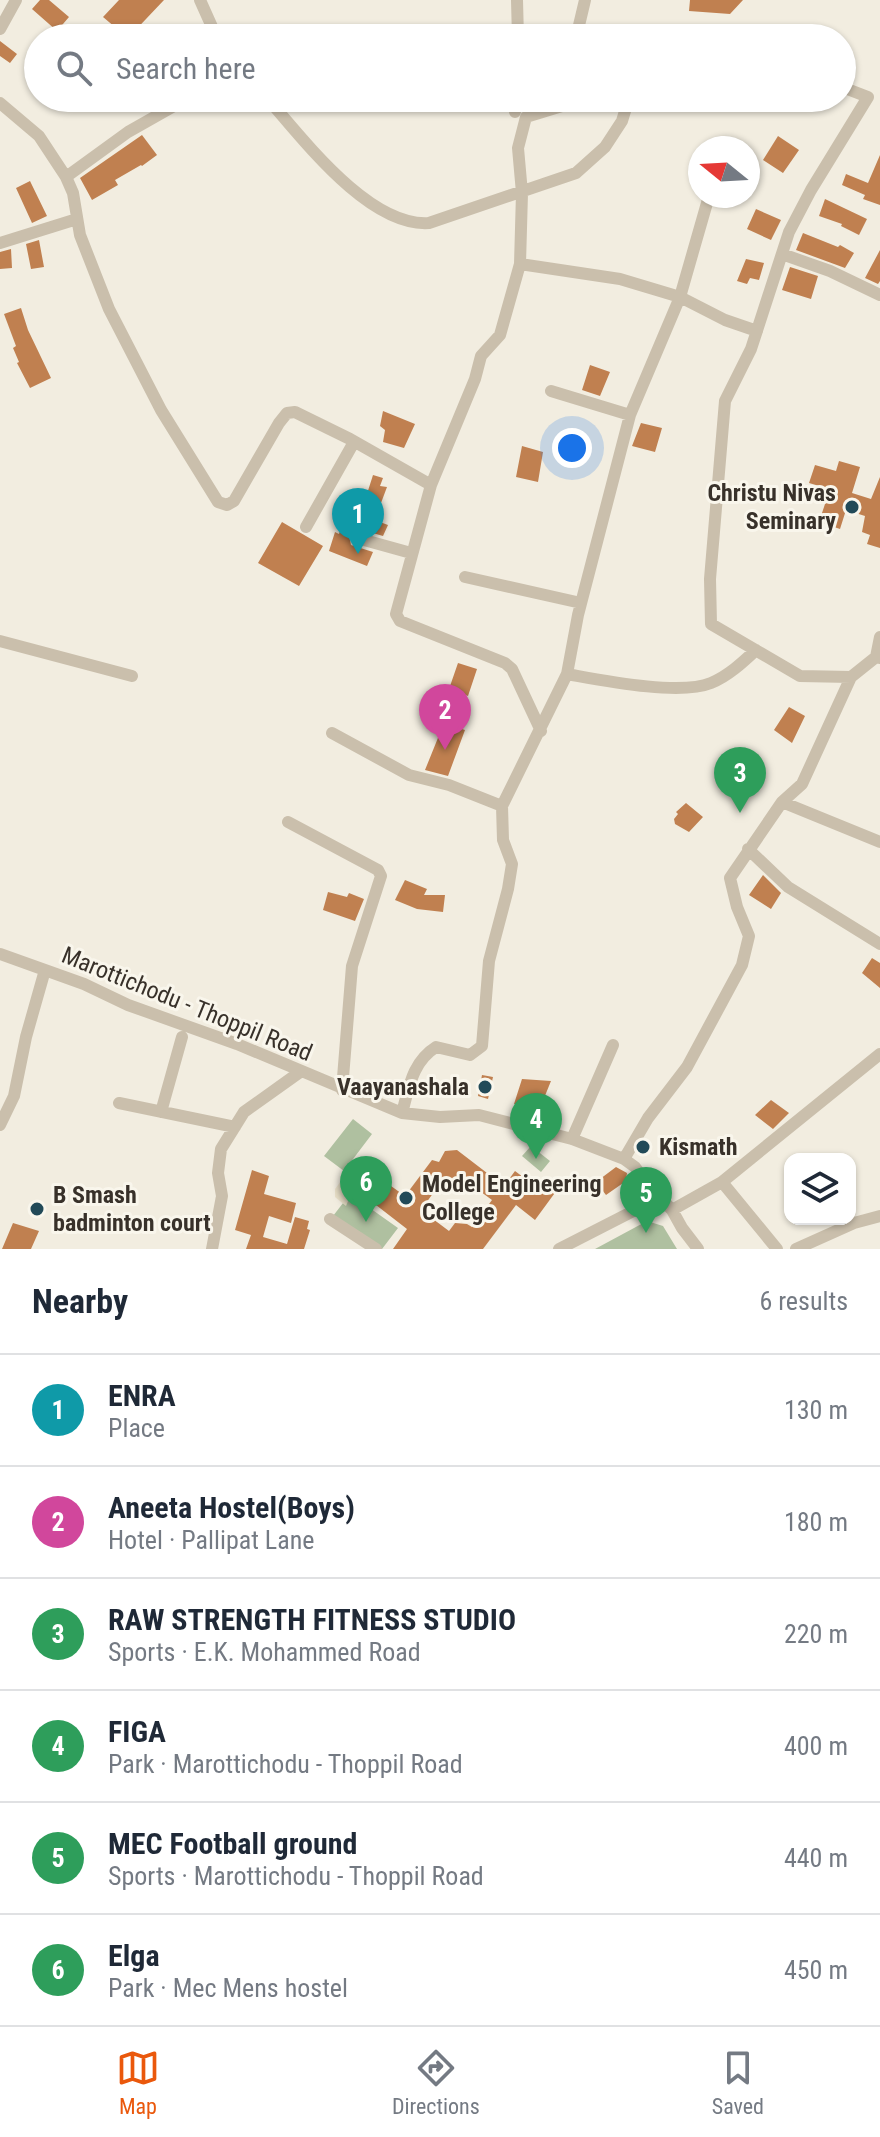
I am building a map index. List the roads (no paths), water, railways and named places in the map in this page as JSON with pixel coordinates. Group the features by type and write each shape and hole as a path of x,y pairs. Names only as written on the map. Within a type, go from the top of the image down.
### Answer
{"street":[{"path":"0,29 16,0"},
{"path":"200,0 211,24"},
{"path":"517,0 518,24"},
{"path":"579,24 585,0"},
{"path":"851,677 800,676 711,624 710,579 725,401 751,349 789,232 868,97 856,92"},
{"path":"0,103 39,136 66,177 73,193 80,235 130,353 181,446 218,502 227,505 234,501 279,423 287,413 295,412 431,485"},
{"path":"66,177 128,132 163,112"},
{"path":"279,112 326,165 380,209 400,220 418,224 522,193 576,173 605,147 625,112"},
{"path":"541,731 512,669 505,663 396,618 431,485 475,379 481,356 500,335 520,264 522,193 518,148 526,117 542,112"},
{"path":"402,1113 415,1068 425,1054 436,1047 470,1055 482,1046 489,961 512,864 503,840 502,806 567,674 581,603 630,415 680,297 706,208"},
{"path":"0,243 77,219"},
{"path":"782,254 830,271 880,295"},
{"path":"520,264 620,279 680,297 725,320 757,331"},
{"path":"551,391 630,415"},
{"path":"306,527 354,442"},
{"path":"357,538 411,553"},
{"path":"465,577 581,603"},
{"path":"624,1159 648,1118 687,1067 742,965 749,936 730,878 782,802 802,784 851,677 878,658 880,637"},
{"path":"0,641 132,676"},
{"path":"567,674 630,686 708,685 728,674 756,650"},
{"path":"332,733 409,775 449,785 502,806"},
{"path":"782,802 880,842"},
{"path":"288,822 378,870 381,876 352,966 342,1090"},
{"path":"748,849 788,887 880,944"},
{"name":"Marottichodu - Thoppil Road","path":"0,954 237,1044 402,1113 440,1117 479,1115 572,1139 624,1159 635,1167 672,1210 698,1249"},
{"path":"0,1125 14,1096 26,1037 45,970"},
{"path":"161,1112 182,1037"},
{"path":"572,1139 613,1045"},
{"path":"672,1210 722,1182 880,1054"},
{"path":"212,1249 222,1196 218,1173 221,1149 244,1112 300,1072"},
{"path":"119,1103 235,1127"},
{"path":"722,1182 777,1249"},
{"path":"559,1249 649,1203 650,1187"},
{"path":"796,1249 814,1245 854,1223 880,1216"},
{"path":"330,1219 376,1249"}],"place":[{"name":"Christu Nivas Seminary","path":"852,507"},
{"name":"ENRA","path":"358,554"},
{"name":"Aneeta Hostel(Boys)","path":"445,750"},
{"name":"RAW STRENGTH FITNESS STUDIO","path":"740,813"},
{"name":"Vaayanashala","path":"485,1087"},
{"name":"Kismath","path":"643,1147"},
{"name":"FIGA","path":"536,1159"},
{"name":"Model Engineering College","path":"406,1198"},
{"name":"B Smash badminton court","path":"37,1209"},
{"name":"Elga","path":"366,1222"},
{"name":"MEC Football ground","path":"646,1233"}]}
